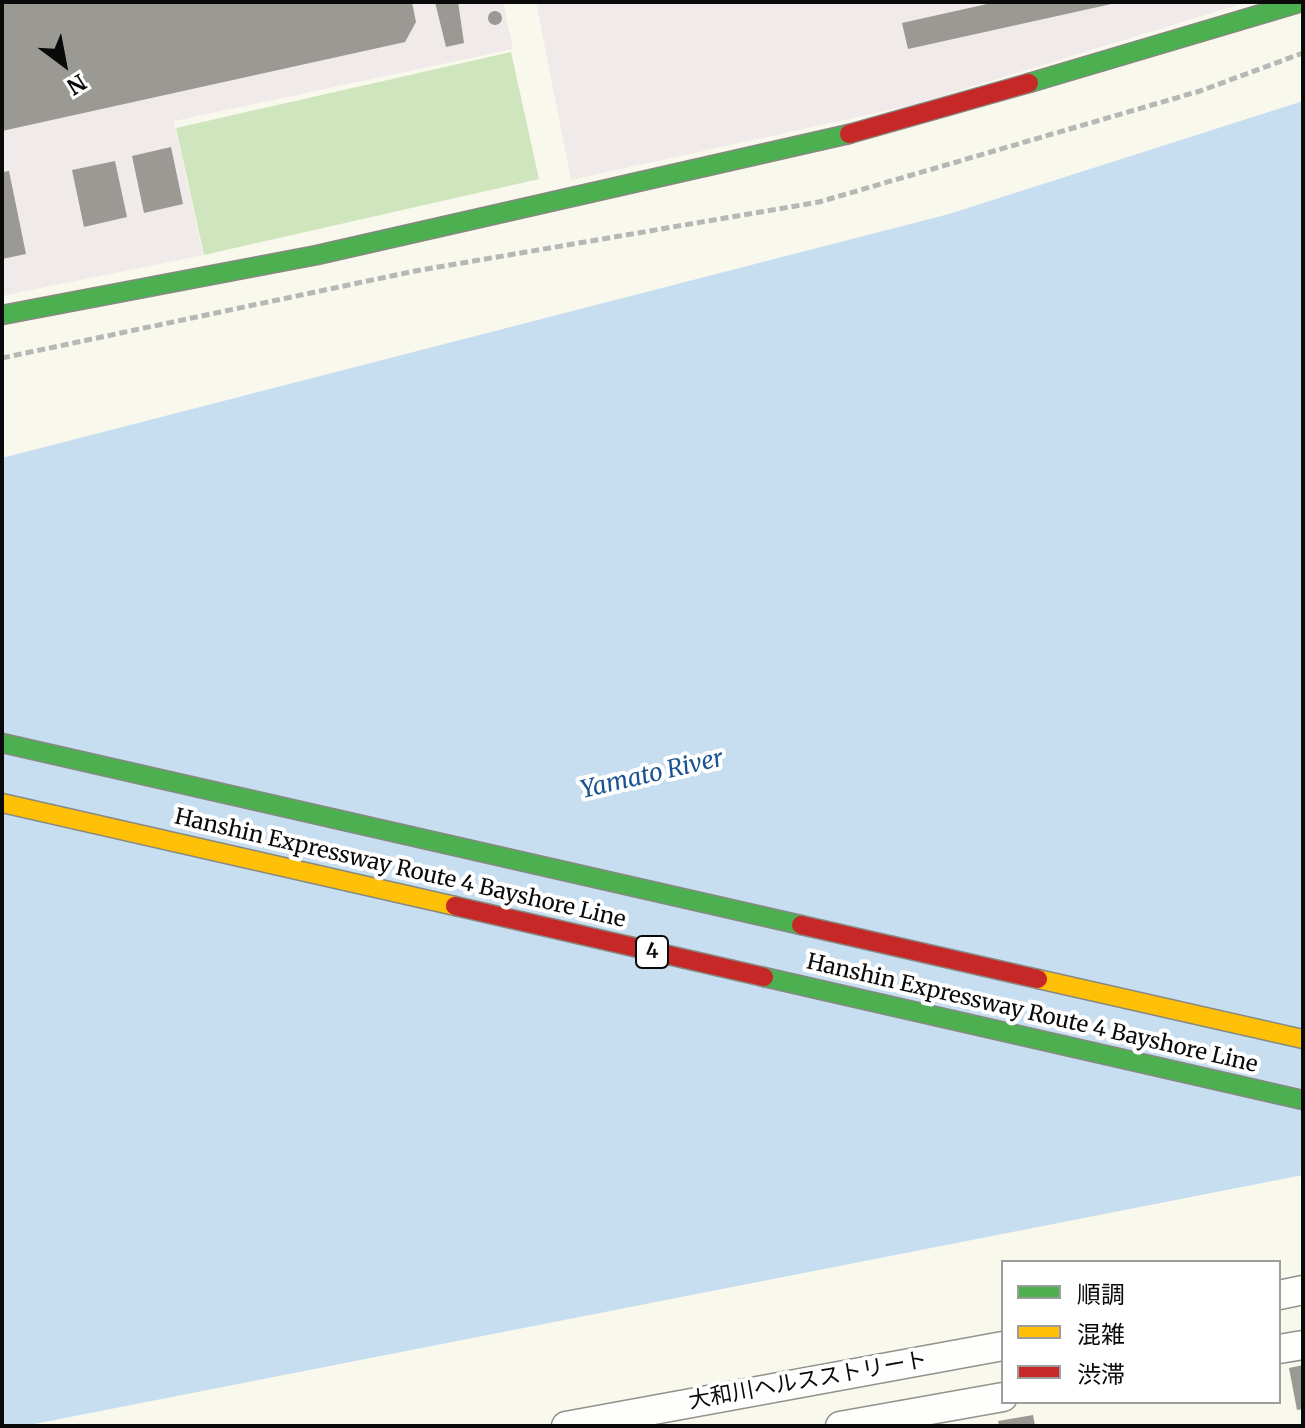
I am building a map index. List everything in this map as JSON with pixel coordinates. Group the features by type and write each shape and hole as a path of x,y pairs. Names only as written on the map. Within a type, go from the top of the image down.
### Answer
{"main road":[{"path":"2,315 317,255 890,125 1302,2"},
{"name":"Hanshin Expressway Route 4 Bayshore Line","path":"2,743 1303,1039"},
{"name":"Hanshin Expressway Route 4 Bayshore Line","path":"2,803 1303,1100"}],"street":[{"path":"1281,1295 1303,1290"},
{"path":"1281,1349 1303,1345"},
{"name":"大和川ヘルスストリート","path":"566,1426 1001,1346"},
{"path":"840,1426 1001,1397"}],"path":[{"path":"2,358 415,271 819,202 1200,91 1303,53"}],"shaded area":[{"path":"2,2 503,2 513,49 174,121 203,255 2,296"},
{"path":"536,2 1248,2 912,105 571,180"}],"green space":[{"path":"511,52 539,179 204,255 176,128"}],"water":[{"name":"Yamato River","path":"1303,101 1303,1175 24,1426 2,1426 2,458 949,214"}],"building":[{"path":"2,2 412,2 416,22 405,42 2,131"},
{"path":"435,2 458,2 464,43 446,47"},
{"path":"996,2 1116,3 908,49 902,23"},
{"path":"495,11 502,18 495,25 488,18"},
{"path":"171,147 183,204 144,213 132,156"},
{"path":"115,161 127,217 84,227 72,170"},
{"path":"9,171 26,254 2,259 2,172"},
{"path":"1303,1365 1303,1409 1297,1410 1289,1368"},
{"path":"1033,1415 1035,1426 999,1426 998,1421"}],"traffic: fast":[{"path":"1029,83 1302,2"},
{"path":"2,315 317,255 849,134"},
{"path":"2,743 801,925"},
{"path":"764,977 1303,1100"}],"traffic: slow":[{"path":"2,803 455,906"},
{"path":"1038,979 1303,1039"}],"traffic: jam":[{"path":"849,134 1029,83"},
{"path":"455,906 764,977"},
{"path":"801,925 1038,979"}]}
